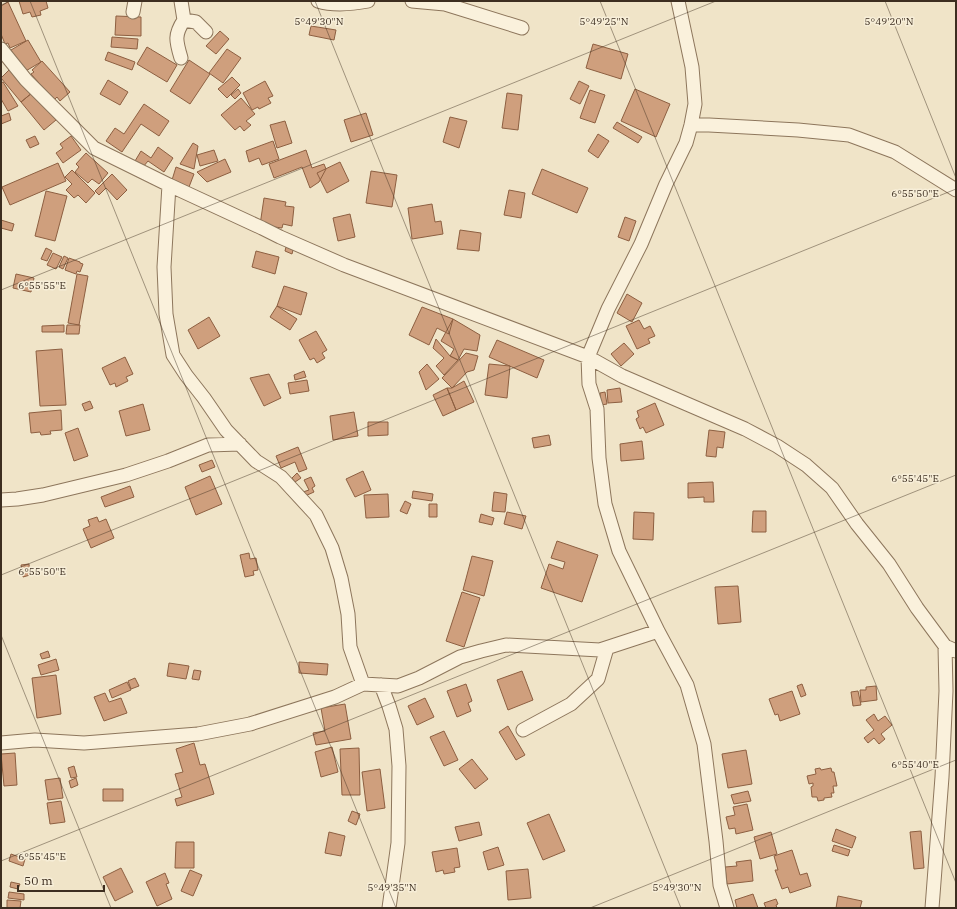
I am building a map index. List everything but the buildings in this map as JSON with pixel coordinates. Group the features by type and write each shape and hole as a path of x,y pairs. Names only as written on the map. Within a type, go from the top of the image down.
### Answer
{"street":[{"path":"181,1 184,20 179,28 177,36 181,58"},
{"path":"318,1 327,4 352,4 368,1"},
{"path":"412,1 445,4 522,28"},
{"path":"678,1 692,67 695,104 691,125 686,143 666,184 641,244 608,309 588,357 589,384 597,409 599,458 605,504 619,551 658,631 687,685 704,744 720,885 727,908"},
{"path":"184,20 196,22 206,32"},
{"path":"1,49 26,80 94,148 280,237 344,265 588,357 622,376 744,429 777,446 806,465 832,488 857,524 889,564 917,608 951,649 946,691 942,778 932,908"},
{"path":"691,125 798,130 849,135 896,152 956,190"},
{"path":"169,185 164,267 166,314 173,355 226,430 256,461 281,477 316,515 332,548 341,578 348,614 350,647 363,684"},
{"path":"1,500 43,495 126,475 168,461 208,445 240,444"},
{"path":"1,743 35,740 84,743 198,734 250,724 335,696 363,684 398,686 419,678 460,657 481,651 506,646 600,650 658,631"},
{"path":"523,730 571,704 598,679 607,648"},
{"path":"946,691 956,680"},
{"path":"381,685 396,729 399,766 398,843 389,908"}]}
